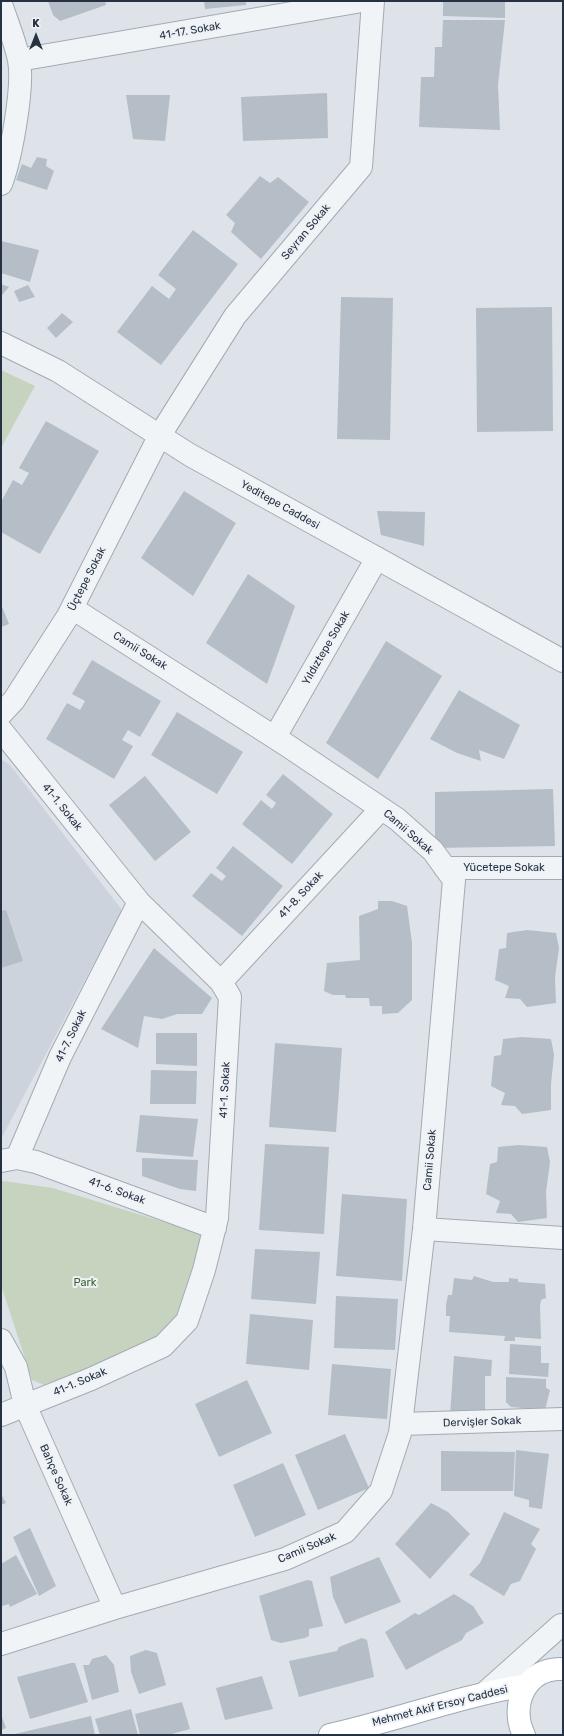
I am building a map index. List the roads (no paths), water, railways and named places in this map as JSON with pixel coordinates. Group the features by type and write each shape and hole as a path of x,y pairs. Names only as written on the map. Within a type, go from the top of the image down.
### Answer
{"main road":[{"name":"Mehmet Akif Ersoy Caddesi","path":"330,1735 531,1681 546,1672 563,1669"},
{"path":"524,1735 519,1722 518,1708 521,1694 531,1681"}],"street":[{"name":"41-17. Sokak","path":"19,60 362,1"},
{"name":"Seyran Sokak","path":"160,435 235,316 361,167 373,1"},
{"path":"1,4 19,60 19,96 6,171 1,184"},
{"name":"Yeditepe Caddesi","path":"1,343 58,371 190,455 563,661"},
{"name":"Üçtepe Sokak","path":"1,714 14,700 72,608 160,435"},
{"name":"Yıldıztepe Sokak","path":"275,737 377,558"},
{"name":"Camii Sokak","path":"1,1644 115,1608 285,1559 345,1532 381,1492 400,1433 424,1229 454,880 433,851 397,819 275,737 72,608"},
{"name":"41-1. Sokak","path":"1,730 139,902 221,982 230,997 217,1218 204,1270 187,1321 163,1346 91,1379 1,1415"},
{"name":"41-8. Sokak","path":"221,982 382,809"},
{"name":"Yücetepe Sokak","path":"445,868 563,868"},
{"name":"41-7. Sokak","path":"9,1159 139,902"},
{"name":"41-6. Sokak","path":"9,1159 36,1162 215,1228"},
{"path":"424,1229 563,1238"},
{"name":"Bahçe Sokak","path":"1,1340 16,1367 25,1405 115,1608"},
{"name":"Dervişler Sokak","path":"401,1424 563,1419"},
{"path":"531,1681 562,1619"},
{"path":"486,1692 562,1619"}],"park label":[{"name":"Park","path":"85,1283"}]}
